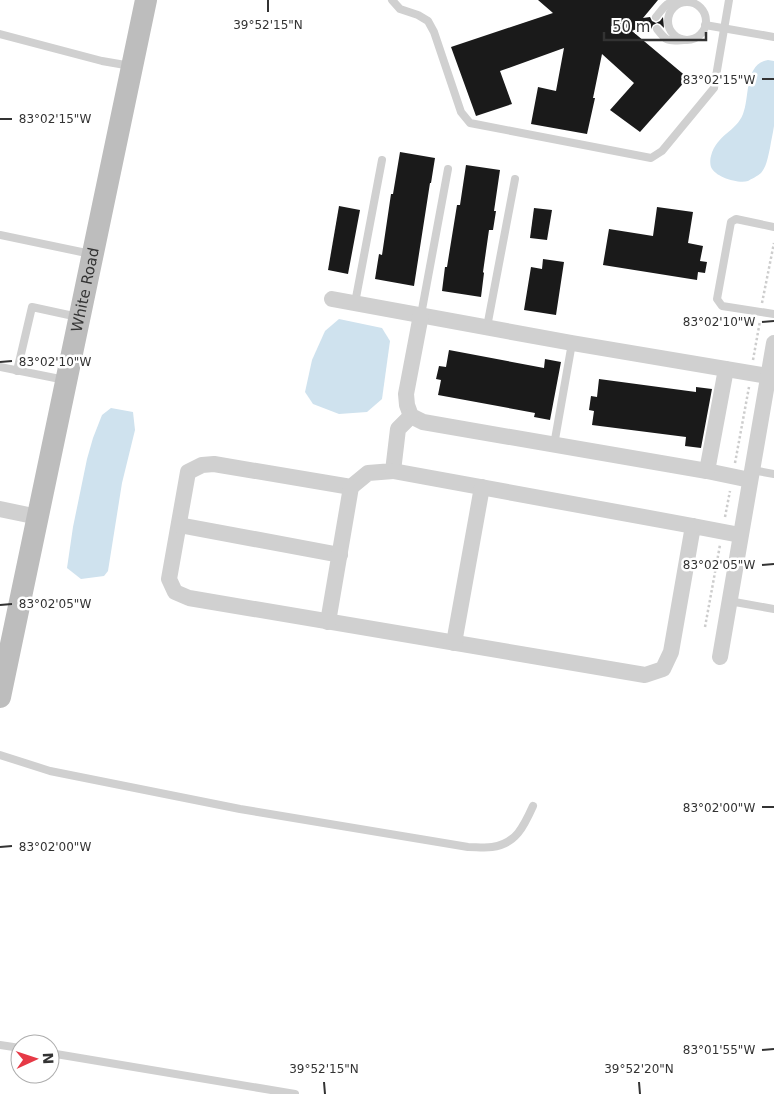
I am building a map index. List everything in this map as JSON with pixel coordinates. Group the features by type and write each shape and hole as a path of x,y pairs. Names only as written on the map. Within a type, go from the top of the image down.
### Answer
{"street":[{"name":"White Road","path":"0,697 146,0"},
{"path":"332,299 771,377"},
{"path":"421,315 406,394 411,416 423,422 732,477 751,475"},
{"path":"720,657 740,535 771,377 774,343"},
{"path":"706,471 726,370"},
{"path":"393,471 398,429 411,416"},
{"path":"351,488 214,464 202,464 188,472 169,579 175,592 189,598 645,675 663,668 671,652 693,526"},
{"path":"328,622 351,488 368,473 393,471 740,535"},
{"path":"454,643 482,487"},
{"path":"0,509 38,517"},
{"path":"179,526 340,556"}],"lane":[{"path":"392,0 400,9 418,14 428,21 434,32 462,112 470,123 651,158 662,152 714,88 729,0"},
{"path":"656,17 666,5 673,1 696,4 701,8 706,19 703,31 693,39 670,41 664,38 657,29"},
{"path":"685,2 674,7 669,17 669,24 675,35 686,39"},
{"path":"705,25 774,37"},
{"path":"0,34 102,62 132,66"},
{"path":"355,303 382,160"},
{"path":"421,315 448,169"},
{"path":"486,327 515,179"},
{"path":"774,227 736,219 731,222 717,299 722,306 774,314"},
{"path":"0,236 93,254"},
{"path":"17,371 32,308 80,318"},
{"path":"554,445 572,343"},
{"path":"0,367 66,381"},
{"path":"751,475 774,474"},
{"path":"729,601 774,608"},
{"path":"0,755 50,771 240,809 468,847 493,847 511,841 523,827 533,806"},
{"path":"60,1055 294,1094"}],"path":[{"path":"705,627 774,243"}],"water":[{"path":"768,60 774,61 774,126 766,164 761,173 748,181 727,179 713,171 710,164 711,156 718,143 736,125 743,114 751,74 760,63"},
{"path":"339,319 382,328 390,341 382,399 367,412 339,414 313,404 305,392 312,360 325,331"},
{"path":"111,408 133,412 135,430 122,483 108,571 104,576 81,579 67,568 73,527 93,438 102,415"}],"building":[{"path":"538,0 658,0 643,18 650,17 656,23 663,17 664,28 657,23 651,29 632,31 688,78 640,132 610,110 634,83 602,54 587,134 531,124 538,87 556,91 564,48 500,71 512,104 476,116 451,47 553,13"},
{"path":"400,152 435,158 414,286 375,279 379,254 382,255 391,194 393,194"},
{"path":"466,165 500,170 494,211 496,211 493,230 489,230 481,297 442,291 457,205 460,205"},
{"path":"339,206 360,210 348,274 328,270"},
{"path":"657,207 693,212 688,243 703,246 700,261 707,262 705,273 698,272 697,280 603,265 609,229 653,236"},
{"path":"534,208 552,210 547,240 530,238"},
{"path":"543,259 564,262 556,315 524,310 531,267 542,269"},
{"path":"449,350 544,368 545,359 561,362 550,420 534,417 535,413 438,395 441,380 436,379 439,366 446,367"},
{"path":"599,379 696,392 696,387 712,389 701,448 685,446 686,437 592,425 594,411 589,410 591,396 597,397"}]}
